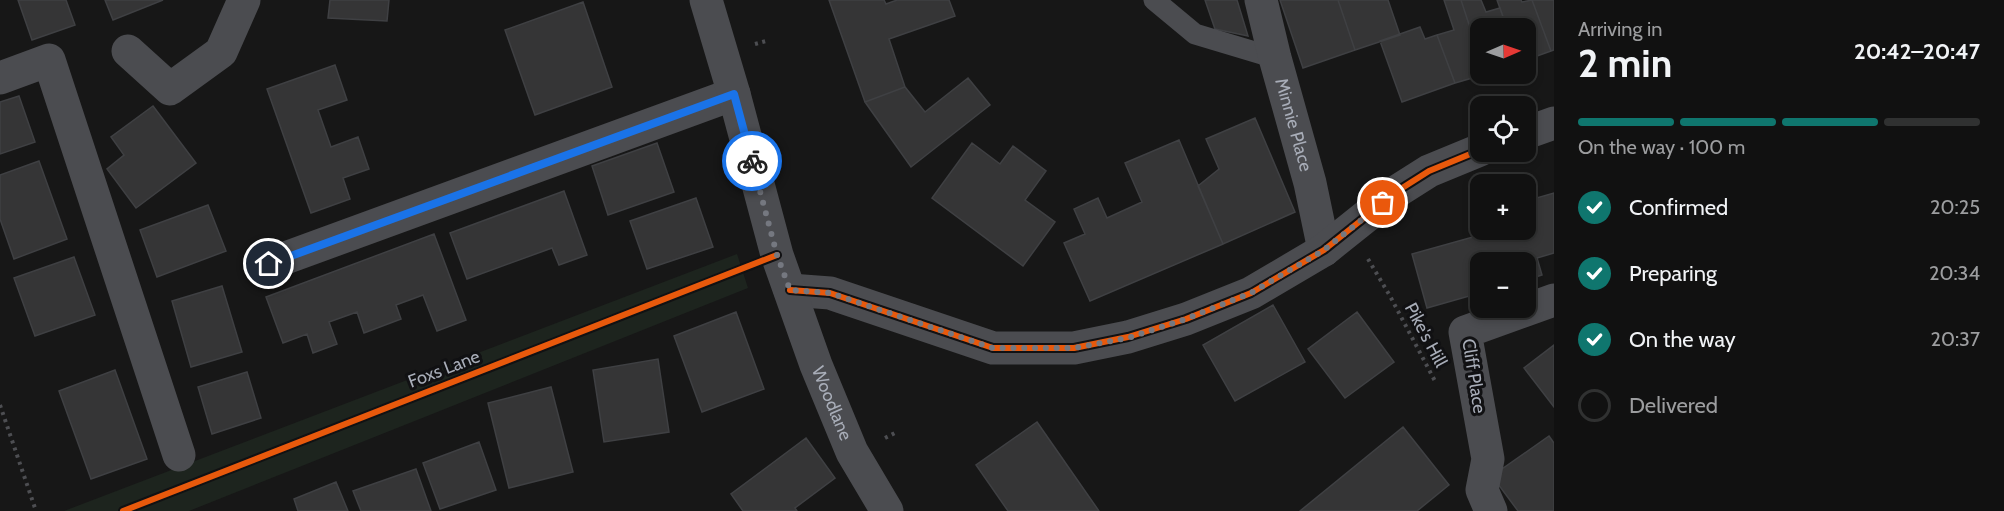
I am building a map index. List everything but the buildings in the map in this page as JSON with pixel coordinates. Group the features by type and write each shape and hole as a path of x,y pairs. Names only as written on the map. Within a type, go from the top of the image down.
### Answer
{"street":[{"path":"128,51 170,89 221,52 244,0"},
{"name":"Woodlane","path":"706,0 777,255 816,365 852,452 887,511"},
{"name":"Minnie Place","path":"1261,0 1310,183 1324,250"},
{"path":"0,78 49,60 179,454"},
{"path":"269,264 734,94"},
{"path":"1536,129 1554,123"},
{"path":"790,290 830,293 993,348 1074,348 1128,338 1186,319 1251,293 1324,250 1399,190 1429,171 1470,154"},
{"name":"Cliff Place","path":"1491,511 1482,490 1488,459 1464,332 1554,300"}],"lane":[{"path":"1154,0 1195,34 1275,58"}],"path":[{"path":"0,405 36,511"}],"shaded area":[{"path":"737,254 748,288 189,511 64,511"}],"cycle path":[{"path":"790,290 830,293 993,348 1074,348 1128,337 1186,319 1251,293 1324,250 1399,190 1429,171 1470,154"},
{"name":"Foxs Lane","path":"123,511 777,255"}],"way so far":[{"path":"752,161 777,255 790,290 830,293 993,348 1074,348 1128,338 1186,319 1251,293 1269,283 1324,250 1383,203"}],"route":[{"path":"269,264 734,94 752,161"}]}
